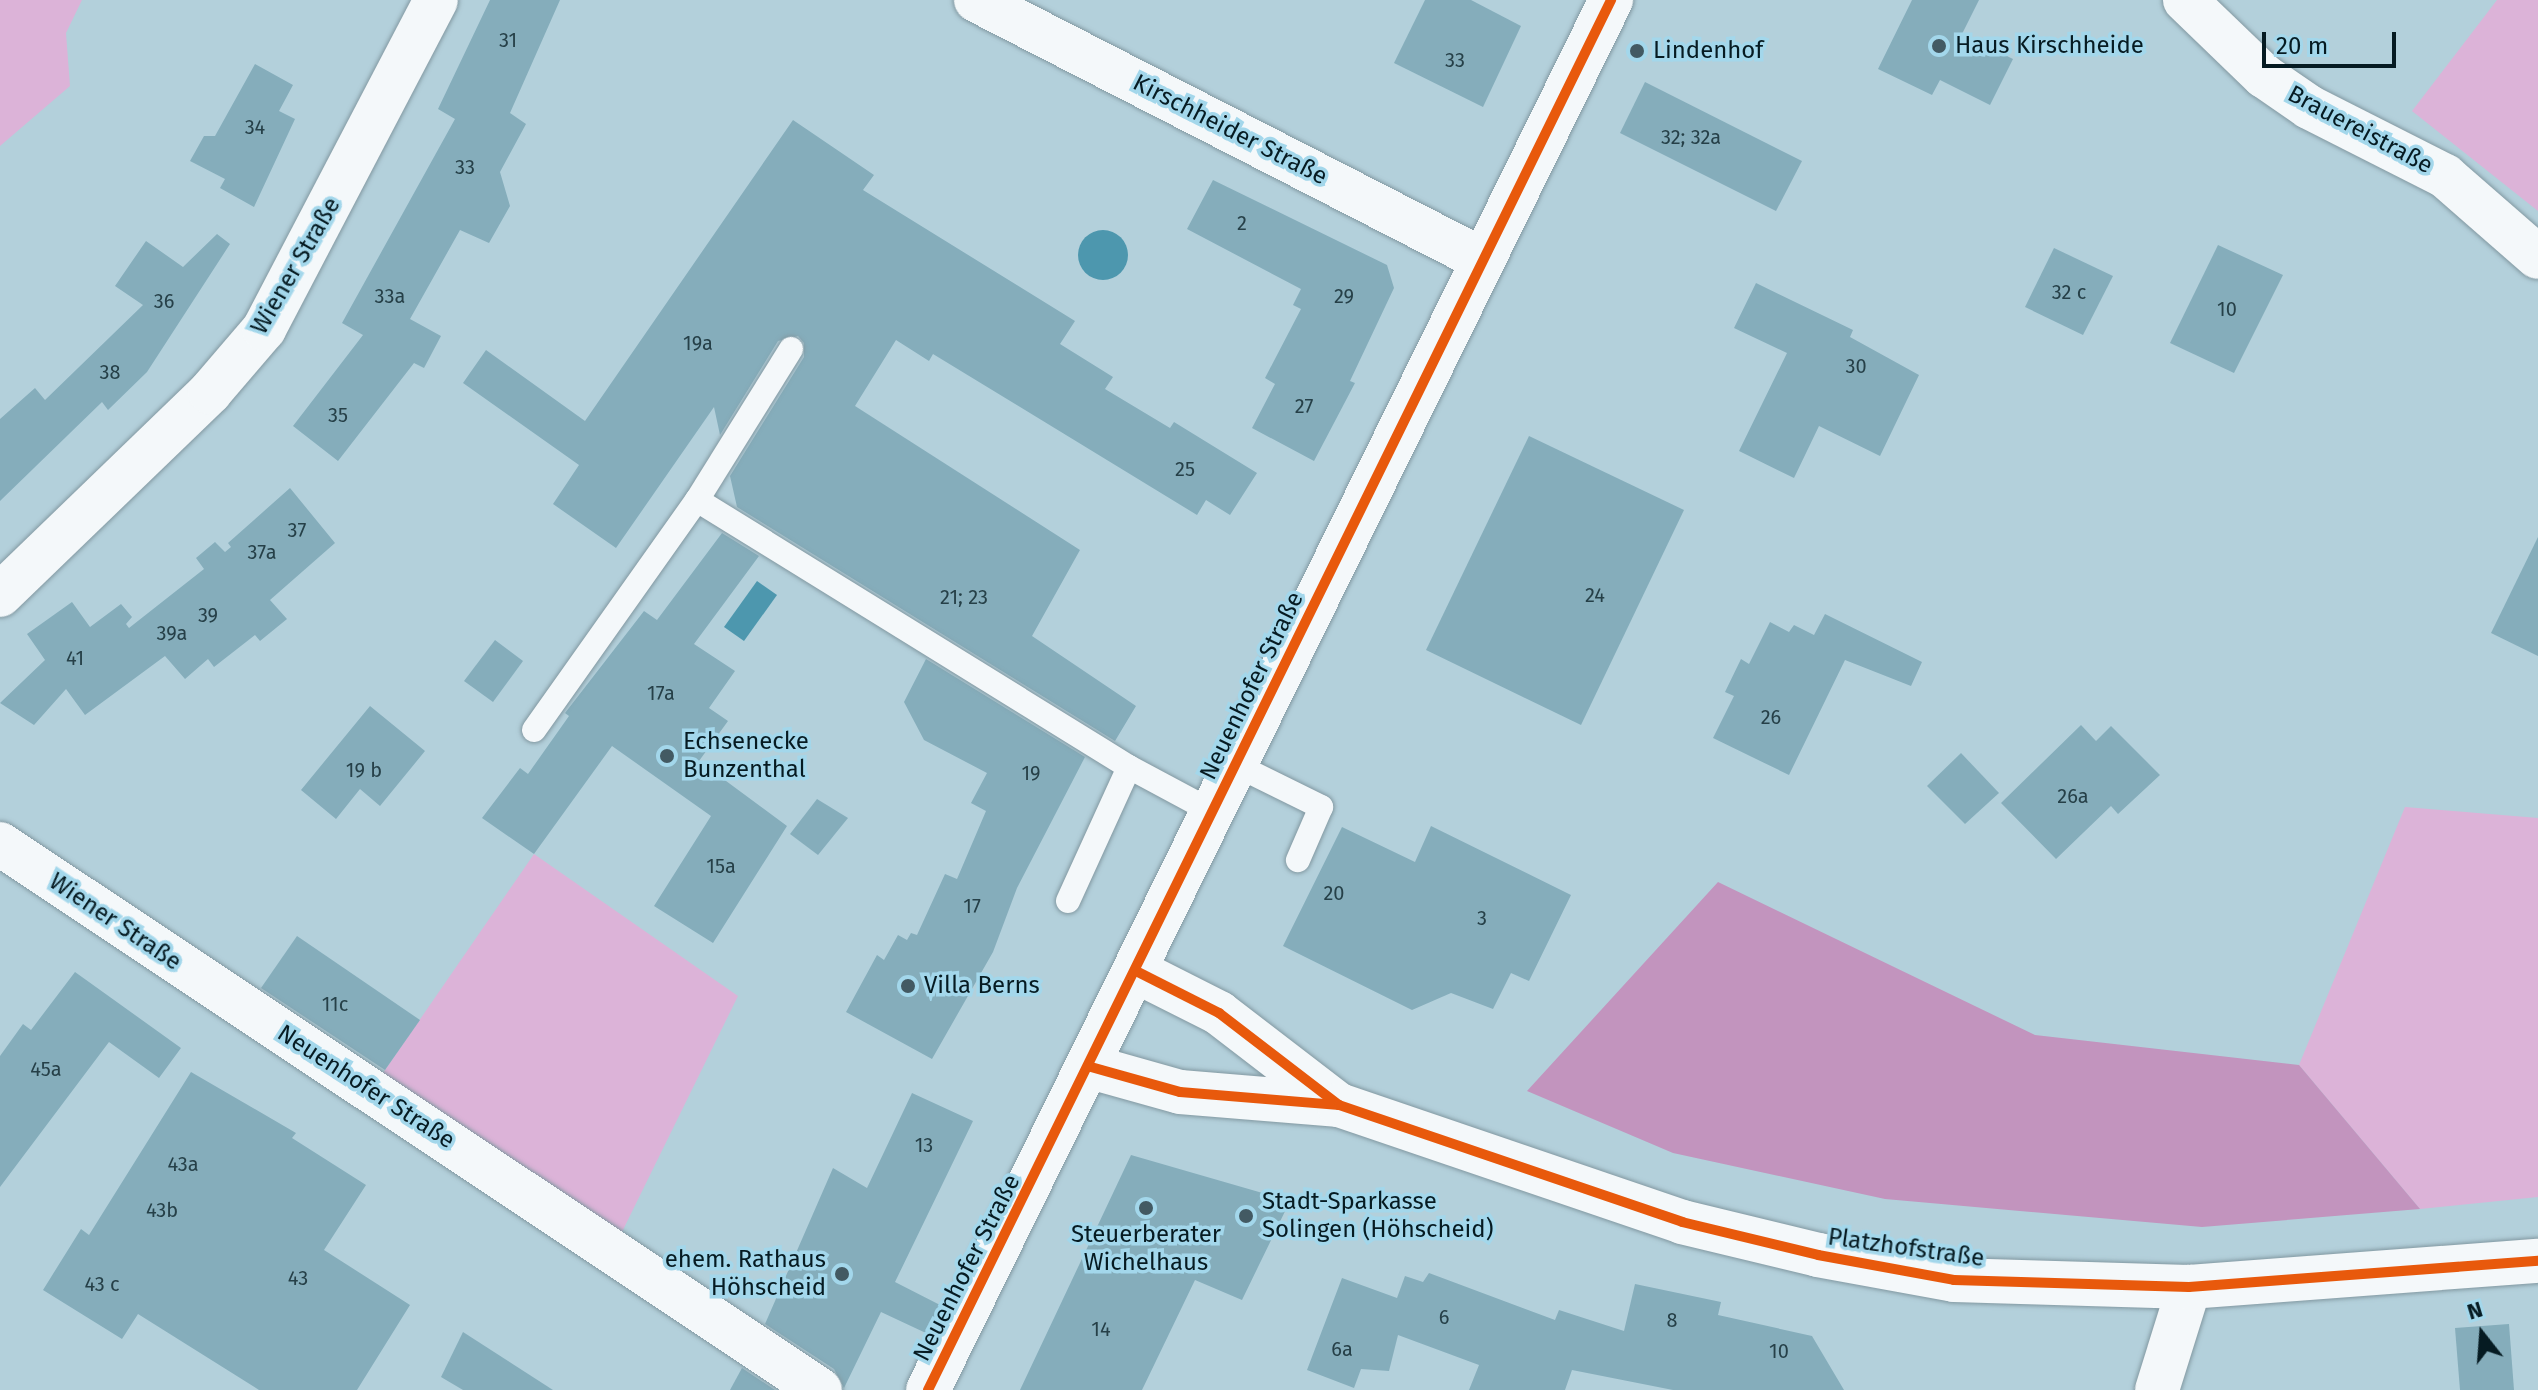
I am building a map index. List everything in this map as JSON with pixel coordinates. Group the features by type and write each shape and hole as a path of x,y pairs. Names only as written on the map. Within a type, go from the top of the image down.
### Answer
{"main road":[{"name":"Wiener Straße","path":"0,595 210,392 264,329 436,0"},
{"name":"Kirschheider Straße","path":"976,0 1483,260"},
{"name":"Neuenhofer Straße","path":"928,1390 1091,1067 1611,0"},
{"name":"Brauereistraße","path":"2185,0 2264,76 2309,107 2445,176 2538,257"},
{"name":"Wiener Straße","path":"0,844 230,1000"},
{"name":"Platzhofstraße","path":"1136,971 1219,1013 1339,1105"},
{"name":"Neuenhofer Straße","path":"230,1000 494,1169 746,1346 820,1390"},
{"name":"Platzhofstraße","path":"1091,1067 1180,1092 1339,1105 1682,1222 1818,1255 1954,1280 2189,1287 2538,1261"},
{"path":"2157,1390 2189,1287"}],"lane":[{"path":"534,730 697,500 791,349"},
{"path":"697,500 1129,767 1213,812"},
{"path":"1236,765 1321,807 1298,860"},
{"path":"1068,901 1129,767"}],"shaded area":[{"path":"0,0 82,0 66,33 70,86 0,146"},
{"path":"2497,0 2538,0 2538,211 2412,111"},
{"path":"2405,807 2538,818 2538,1197 2420,1209 2299,1065"},
{"path":"534,854 738,996 620,1236 383,1073"},
{"path":"1718,882 2035,1035 2299,1065 2420,1209 2202,1227 1885,1199 1673,1153 1527,1091"}],"water":[{"path":"1103,230 1121,237 1128,255 1121,273 1103,280 1085,273 1078,255 1085,237"},
{"path":"757,581 777,595 744,641 724,627"}],"building":[{"path":"490,0 560,0 510,113 526,124 500,172 510,206 489,243 460,230 410,319 441,336 424,368 414,363 338,461 293,426 363,335 342,323 455,119 438,109"},
{"path":"1425,0 1471,0 1521,26 1483,107 1394,63"},
{"name":"Haus Kirschheide","path":"1912,0 1979,0 1962,34 2013,59 1990,105 1940,80 1932,95 1878,69"},
{"path":"255,64 293,85 279,111 295,119 254,207 220,188 225,179 190,161 204,136 215,136"},
{"path":"1645,82 1802,161 1776,211 1620,133"},
{"path":"793,120 874,175 863,190 1075,321 1060,344 1113,377 1105,389 1170,428 1174,422 1257,473 1230,515 1206,500 1197,515 933,354 929,361 896,340 855,406 1080,550 1032,636 1136,706 1115,741 737,507 730,476 804,357 804,343 798,336 778,341 720,435 714,407 616,548 553,504 579,465 463,383 486,350 585,421"},
{"path":"1213,180 1387,265 1394,288 1350,381 1355,383 1314,461 1252,428 1275,384 1265,378 1301,309 1293,305 1301,289 1187,229"},
{"path":"217,234 230,244 147,372 108,410 102,402 0,501 0,419 35,388 45,400 143,305 115,286 146,241 183,267"},
{"path":"2218,245 2283,275 2234,373 2170,343"},
{"path":"2054,248 2113,276 2083,335 2025,307"},
{"path":"1756,283 1853,330 1850,337 1919,375 1880,456 1819,426 1794,478 1739,451 1787,353 1734,328"},
{"path":"1529,436 1684,510 1581,725 1426,650"},
{"path":"290,488 335,543 270,600 287,619 260,641 255,635 214,667 208,659 185,679 165,656 85,715 66,689 34,725 0,703 45,660 27,634 72,602 90,627 121,604 132,617 126,624 129,628 204,569 196,558 215,542 225,552 231,547 228,543"},
{"path":"722,533 759,556 694,644 735,671 709,708 728,721 699,761 787,826 713,943 654,906 711,816 612,746 534,854 482,818 520,768 528,774 569,716 565,713 644,611 657,620"},
{"path":"2538,537 2538,656 2491,633"},
{"path":"1825,614 1922,662 1911,686 1845,660 1789,775 1713,738 1734,696 1725,692 1741,659 1749,664 1770,622 1789,632 1794,625 1814,635"},
{"path":"495,640 523,661 493,702 464,681"},
{"path":"926,659 1085,757 1017,888 993,952 932,1059 846,1012 877,955 884,960 898,935 907,940 911,933 917,935 945,874 957,879 986,811 971,803 987,773 924,740 904,702"},
{"path":"370,706 425,751 380,806 360,789 336,819 301,790"},
{"path":"2081,725 2096,741 2111,726 2160,775 2118,814 2111,806 2056,859 2001,803"},
{"path":"1961,753 1999,793 1965,824 1927,786"},
{"path":"817,799 848,818 818,855 790,834"},
{"path":"1431,826 1571,895 1529,981 1511,973 1493,1009 1451,993 1412,1010 1283,946 1342,827 1415,862"},
{"path":"297,936 420,1020 385,1070 261,988"},
{"path":"75,972 181,1048 159,1078 109,1042 0,1187 0,1056 23,1024 31,1030"},
{"path":"191,1072 296,1133 292,1138 366,1185 324,1250 410,1305 357,1390 259,1390 138,1314 122,1339 43,1290 81,1229 89,1235"},
{"name":"ehem. Rathaus Höhscheid","path":"912,1093 973,1121 895,1282 942,1306 928,1334 881,1312 844,1388 834,1369 765,1324 833,1168 867,1188"},
{"path":"1131,1155 1290,1201 1242,1300 1195,1280 1142,1390 1020,1390"},
{"path":"1429,1273 1555,1320 1559,1310 1624,1331 1635,1284 1721,1302 1718,1315 1812,1336 1844,1390 1673,1390 1572,1370 1565,1390 1469,1390 1479,1365 1398,1335 1389,1371 1361,1369 1354,1388 1307,1370 1342,1278 1397,1298 1405,1276 1423,1282"},
{"path":"2509,1324 2514,1390 2460,1390 2455,1328"},
{"path":"463,1332 553,1390 463,1390 441,1377"},
{"path":"742,1368 775,1390 730,1390"}],"cycle path":[{"path":"928,1390 1611,0"},
{"path":"1136,971 1219,1013 1339,1105"},
{"path":"1091,1067 1180,1092 1339,1105 1682,1222 1818,1255 1954,1280 2189,1287 2538,1261"}],"place":[{"name":"Haus Kirschheide","path":"1939,46"},
{"name":"Lindenhof","path":"1637,51"},
{"name":"Echsenecke Bunzenthal","path":"667,756"},
{"name":"Villa Berns","path":"908,986"},
{"name":"Steuerberater Wichelhaus","path":"1146,1208"},
{"name":"Stadt-Sparkasse Solingen (Höhscheid)","path":"1246,1216"},
{"name":"ehem. Rathaus Höhscheid","path":"842,1274"}]}
